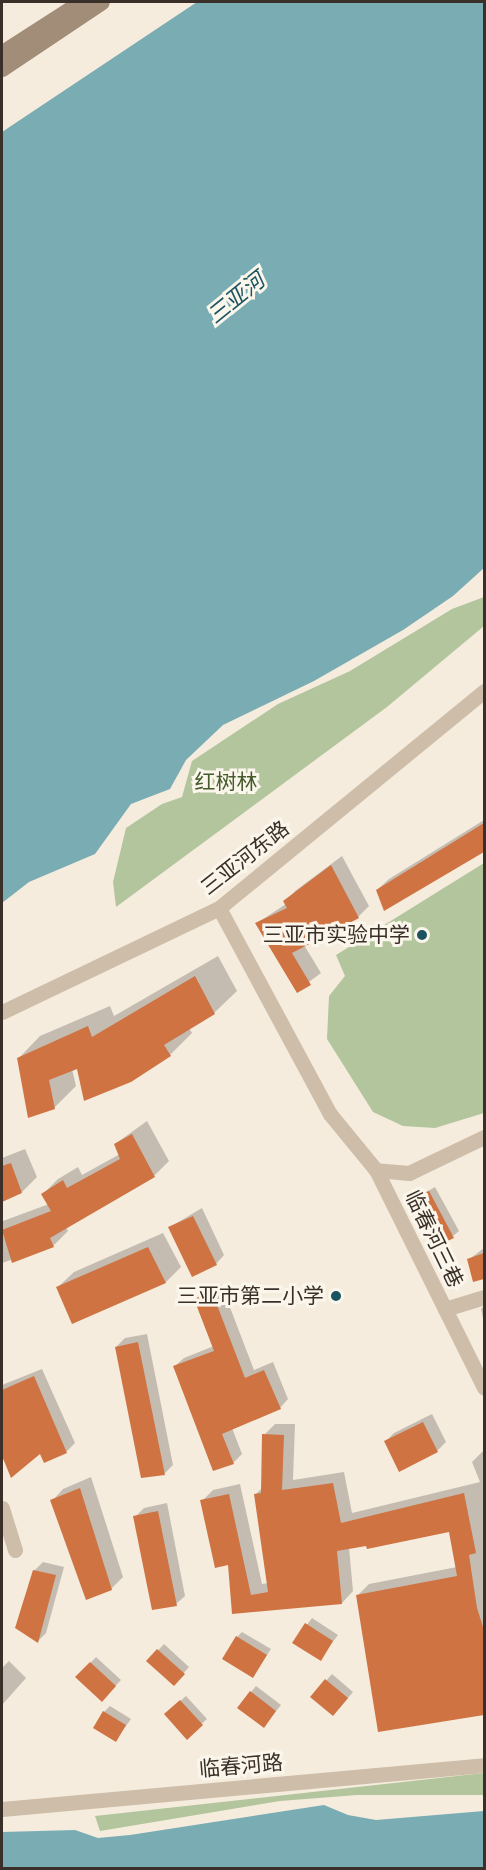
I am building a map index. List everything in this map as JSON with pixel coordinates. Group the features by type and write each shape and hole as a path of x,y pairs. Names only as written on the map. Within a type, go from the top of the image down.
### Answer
{"main road":[{"path":"2,52 80,2"},
{"path":"2,69 102,2"}],"street":[{"name":"三亚河东路","path":"2,1012 219,908 484,691"},
{"path":"219,908 330,1114 376,1170"},
{"name":"临春河三巷","path":"376,1170 408,1173 484,1137"},
{"name":"临春河三巷","path":"376,1170 484,1388"},
{"path":"445,1309 484,1297"},
{"path":"2,1508 15,1550"},
{"name":"临春河路","path":"2,1809 484,1765"}],"green space":[{"name":"红树林","path":"484,597 484,626 387,707 116,907 113,882 126,828 162,804 182,797 192,761 278,704 350,671 452,609"},
{"name":"三亚市实验中学","path":"484,863 484,1113 435,1128 403,1126 373,1112 327,1039 329,996 345,976 336,955"},
{"path":"484,1773 484,1795 357,1795 280,1801 100,1831 95,1816"}],"water":[{"name":"三亚河","path":"197,2 484,2 484,568 453,596 403,630 314,681 223,725 186,760 170,789 131,804 95,854 29,882 2,903 2,132"},
{"path":"324,1805 348,1815 376,1820 484,1811 484,1868 2,1868 2,1832 75,1830 98,1838"}],"building":[{"path":"484,823 484,852 384,911 376,890"},
{"path":"331,865 359,918 292,953 311,985 297,993 255,923 287,908 283,901"},
{"path":"195,976 215,1014 164,1045 171,1056 131,1082 84,1101 77,1069 49,1080 55,1109 28,1118 17,1058 88,1026 92,1037"},
{"path":"132,1134 155,1177 50,1238 54,1247 12,1263 2,1230 51,1211 41,1194 63,1180 67,1188 120,1159 114,1144"},
{"path":"11,1163 22,1193 2,1202 2,1166"},
{"path":"429,1191 454,1238 437,1246 412,1199"},
{"path":"193,1216 217,1265 192,1277 168,1227"},
{"path":"148,1247 166,1283 72,1324 56,1287"},
{"path":"484,1253 484,1279 473,1282 467,1259"},
{"path":"212,1292 245,1378 264,1370 281,1409 222,1434 234,1464 213,1471 173,1366 214,1351 194,1299"},
{"path":"138,1342 165,1475 141,1478 115,1347"},
{"path":"34,1376 67,1453 44,1463 40,1454 11,1478 2,1456 2,1390"},
{"path":"423,1422 438,1452 399,1472 384,1441"},
{"path":"262,1434 284,1435 282,1490 333,1483 341,1523 464,1493 476,1553 469,1555 477,1608 484,1630 484,1715 378,1732 356,1595 457,1576 449,1532 367,1549 366,1546 337,1551 342,1604 232,1614 228,1565 215,1568 200,1500 229,1494 251,1595 268,1592 254,1494 261,1493"},
{"path":"80,1488 112,1590 86,1600 50,1500"},
{"path":"158,1511 177,1606 152,1610 133,1516"},
{"path":"33,1570 56,1575 38,1643 15,1628"},
{"path":"305,1623 333,1641 321,1661 292,1643"},
{"path":"236,1636 267,1655 253,1678 222,1659"},
{"path":"157,1649 185,1674 174,1686 146,1661"},
{"path":"90,1662 116,1686 102,1702 75,1677"},
{"path":"325,1679 348,1698 333,1716 310,1697"},
{"path":"250,1691 276,1711 264,1728 237,1708"},
{"path":"180,1700 203,1725 187,1740 164,1714"},
{"path":"103,1711 126,1725 116,1742 93,1728"}],"place":[{"name":"三亚市实验中学","path":"422,935"},
{"name":"三亚市第二小学","path":"336,1296"}]}
